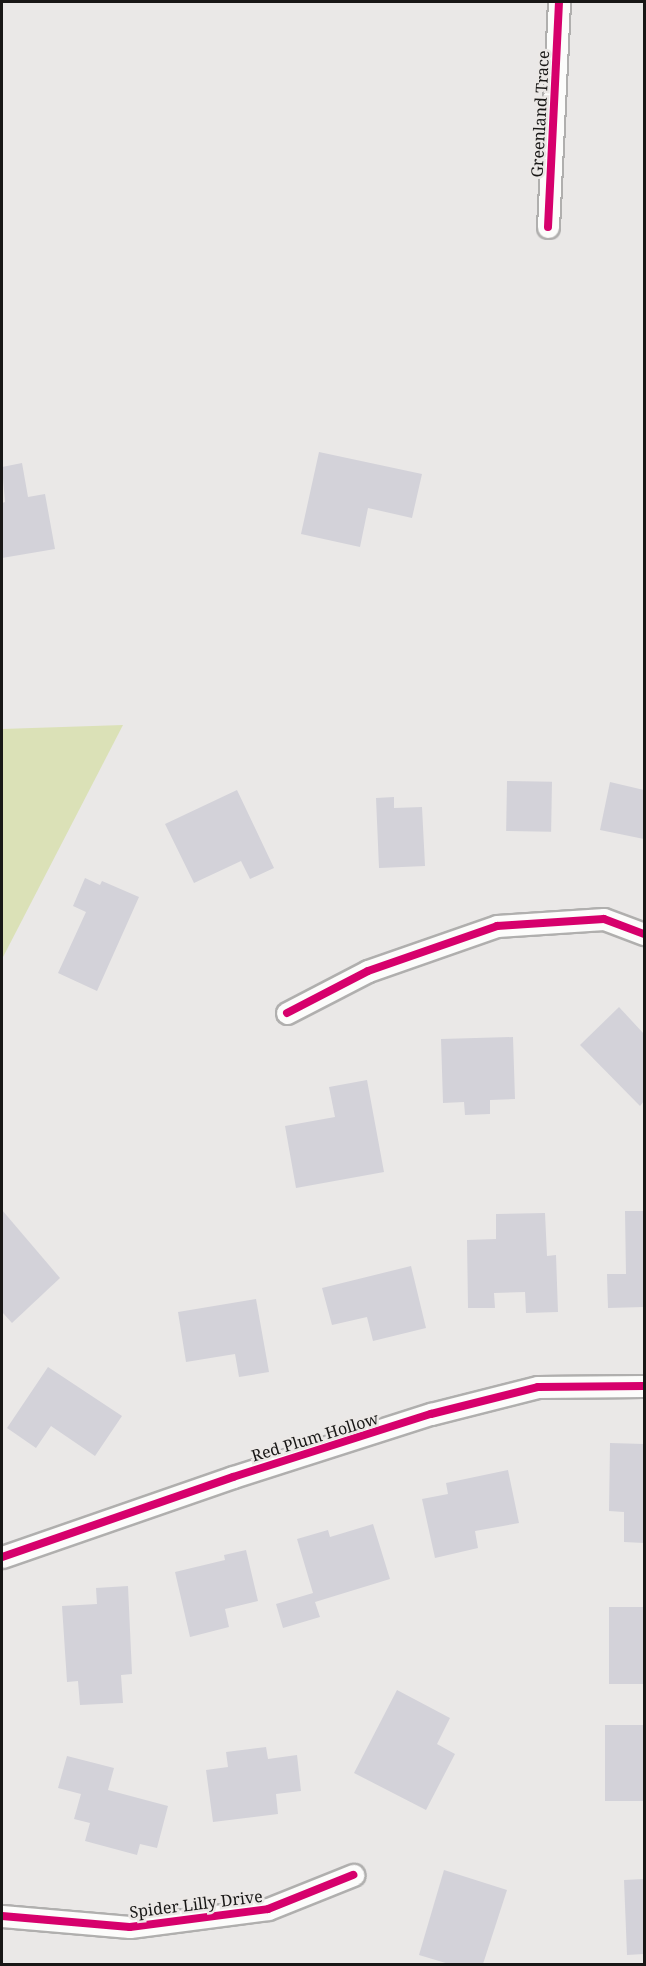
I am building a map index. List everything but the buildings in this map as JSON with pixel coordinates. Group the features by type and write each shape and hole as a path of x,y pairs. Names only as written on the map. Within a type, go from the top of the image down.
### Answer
{"street":[{"name":"Greenland Trace","path":"548,227 559,2"},
{"path":"287,1013 368,971 497,926 604,919 645,934"},
{"name":"Red Plum Hollow","path":"2,1557 233,1477 431,1414 538,1387 645,1386"},
{"name":"Spider Lilly Drive","path":"2,1916 141,1926 268,1909 353,1875"}],"green space":[{"path":"123,725 2,959 2,729"}],"cycle path":[{"path":"548,227 559,2"},
{"path":"287,1013 368,971 497,926 604,919 644,934"},
{"path":"2,1557 233,1477 431,1414 538,1387 644,1386"},
{"path":"2,1916 130,1927 268,1909 353,1875"}]}
